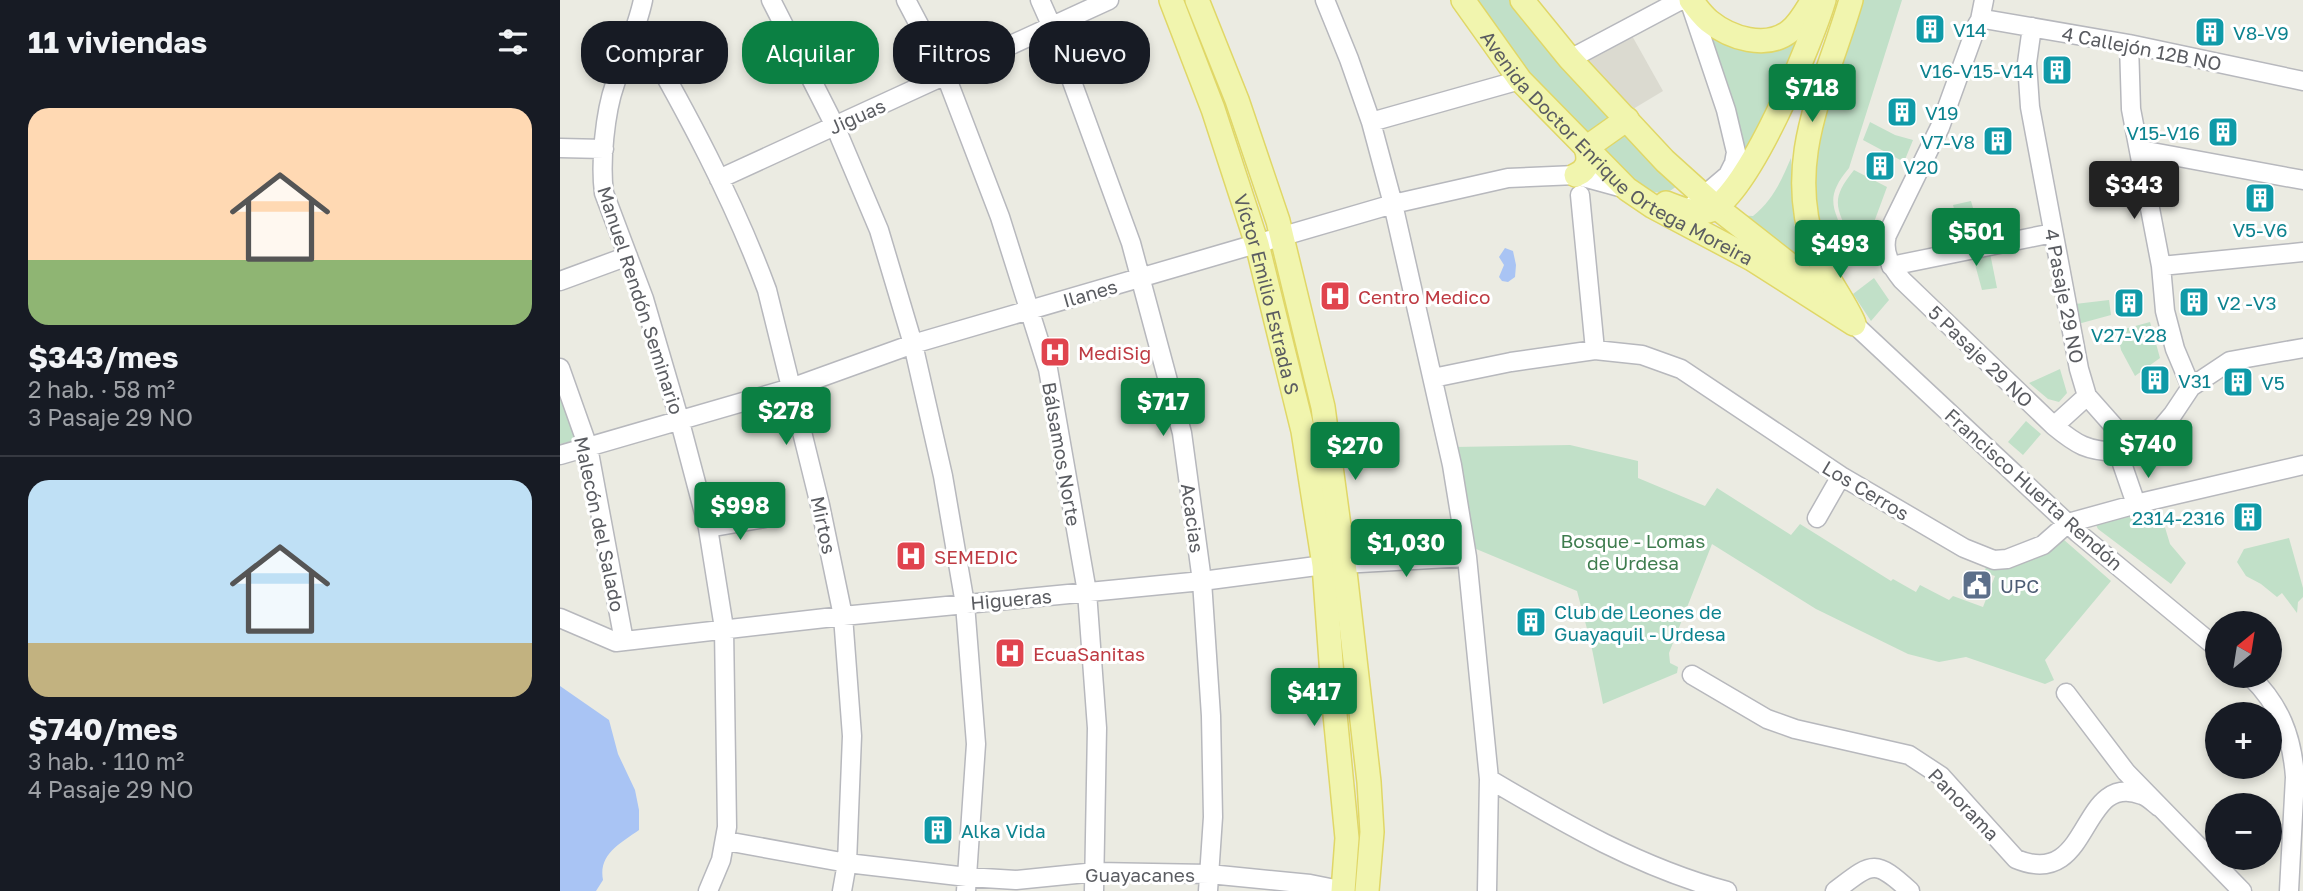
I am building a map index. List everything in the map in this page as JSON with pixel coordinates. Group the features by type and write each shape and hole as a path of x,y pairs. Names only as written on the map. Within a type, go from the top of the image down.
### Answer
{"main road":[{"name":"Víctor Emilio Estrada S","path":"1171,0 1213,109 1257,244 1334,564 1368,782 1372,832 1367,891"},
{"name":"Víctor Emilio Estrada S","path":"1197,0 1237,100 1282,236 1323,407 1334,564 1334,704 1347,838 1344,891"},
{"name":"Avenida Doctor Enrique Ortega Moreira","path":"1463,0 1520,80 1627,189"},
{"name":"Avenida Doctor Enrique Ortega Moreira","path":"1522,0 1570,59 1665,161 1707,218 1796,268 1854,324"},
{"path":"1690,0 1706,19 1723,31 1742,38 1768,40 1790,31 1813,0"},
{"path":"1707,218 1742,181 1751,166 1817,23 1824,0"},
{"path":"1707,218 1753,189 1766,168 1832,32 1844,0"},
{"path":"1851,0 1812,115 1804,181 1805,217 1815,252 1854,324"},
{"path":"1213,109 1237,100"},
{"path":"1578,185 1587,165 1586,148 1627,119"},
{"path":"1627,189 1707,218"},
{"path":"1298,412 1323,407"},
{"path":"1334,704 1359,714"}],"street":[{"name":"Manuel Rendón Seminario","path":"638,21 643,0"},
{"path":"771,0 835,125 879,230 914,344 943,476 965,604 976,744 967,884"},
{"name":"Bálsamos Norte","path":"906,0 917,21"},
{"name":"Acacias","path":"1040,0 1049,21"},
{"name":"Jiguas","path":"1065,21 1109,0"},
{"path":"1325,0 1371,122 1393,204 1452,465 1467,557 1489,779 1487,891"},
{"path":"1570,59 1681,0"},
{"path":"1690,0 1735,145 1735,157 1730,172 1707,218"},
{"path":"1984,0 1980,20 1940,127 1887,235 1885,243 1891,266 2053,233"},
{"name":"4 Callejón 12B NO","path":"1980,20 2129,44 2303,81"},
{"name":"4 Pasaje 29 NO","path":"2032,27 2027,63 2030,107 2079,369 2087,396 2122,446 2136,504"},
{"path":"2129,44 2131,109 2161,265 2165,311 2175,349 2191,387"},
{"path":"1371,122 1520,80"},
{"name":"Manuel Rendón Seminario","path":"616,84 610,100 604,149 604,193 644,299 680,422 708,528 724,628 728,806 726,841 708,891"},
{"name":"Mirtos","path":"671,84 719,179 767,290 820,505 843,615 852,736 847,863 842,891"},
{"name":"Jiguas","path":"719,179 928,84"},
{"name":"Bálsamos Norte","path":"949,84 1000,217 1048,369 1087,592 1097,728 1094,891"},
{"name":"Acacias","path":"1073,84 1131,243 1182,433 1202,581 1213,817 1209,882"},
{"path":"560,148 604,149"},
{"path":"2141,150 2303,180"},
{"name":"Ilanes","path":"560,456 791,388 914,344 1393,204 1508,178 1627,189"},
{"path":"1578,185 1595,350"},
{"path":"2161,265 2303,252"},
{"path":"560,281 628,256"},
{"name":"5 Pasaje 29 NO","path":"1891,266 1902,280 2076,444 2087,449 2122,446"},
{"name":"Francisco Huerta Rendón","path":"1854,324 2068,523 2205,638"},
{"path":"2122,446 2162,427 2191,387 2230,361 2303,348"},
{"name":"Los Cerros","path":"1433,378 1511,362 1595,350 1642,355 1681,369 1841,476 1964,548 1994,560 2007,559 2043,545 2068,523 2136,504 2303,465"},
{"name":"Malecón del Salado","path":"560,368 587,447 624,641"},
{"path":"2054,425 2087,396"},
{"path":"1817,517 1841,476"},
{"path":"708,528 765,518"},
{"name":"Higueras","path":"560,618 610,641 624,641 843,615 1202,581 1334,564 1467,557"},
{"name":"Panorama","path":"1692,675 1776,722 1795,729 1909,755 1941,776 2016,859 2041,872 2051,872 2065,864 2078,849 2102,804 2114,795 2127,792 2143,795 2159,807"},
{"path":"2261,688 2296,742 2289,891"},
{"name":"Panorama","path":"2066,693 2126,772 2242,891"},
{"path":"1489,779 1586,836 1665,871 1727,891"},
{"path":"722,891 726,841"},
{"name":"Guayacanes","path":"726,841 967,884 1096,872 1209,882 1310,884 1344,891"},
{"path":"1835,891 1862,870 1874,867 1887,871 1910,891"}],"shaded area":[{"path":"1631,34 1663,91 1628,112 1579,61"}],"green space":[{"path":"1475,0 1514,0 1678,185 1663,193 1637,186 1529,77"},
{"path":"1857,0 1902,0 1849,168 1834,196 1835,213 1848,243 1825,258 1809,175"},
{"path":"1818,5 1742,160 1737,122 1728,88 1701,19 1743,45"},
{"path":"1870,122 1895,135 1913,140 1904,162 1863,140"},
{"path":"1791,158 1795,230 1808,273 1735,215 1753,216 1760,210 1776,190"},
{"path":"1854,170 1887,187 1866,244 1852,243 1838,205 1841,190"},
{"path":"1971,201 1980,232 1962,237 1953,205"},
{"path":"1990,253 1997,288 1982,290 1973,257"},
{"path":"1874,278 1889,300 1871,321 1853,294"},
{"path":"2109,300 2111,315 2078,324 2075,304"},
{"path":"2150,322 2160,358 2135,376 2121,350 2117,331"},
{"path":"2060,369 2067,393 2059,402 2048,399 2029,383"},
{"path":"560,372 584,438 560,444"},
{"path":"2026,421 2041,434 2023,455 2008,442"},
{"name":"Bosque - Lomas de Urdesa","path":"1570,445 1638,461 1638,478 1705,506 1717,488 1791,535 1800,524 1891,581 1893,579 1916,592 1920,585 1949,600 1953,596 1983,607 1995,576 1985,573 1986,564 2063,539 2111,581 2045,660 2054,680 2045,684 1966,657 1939,662 1908,654 1816,609 1712,544 1669,653 1670,663 1678,667 1677,673 1603,704 1577,591 1469,546 1454,447"},
{"path":"2160,511 2170,544 2186,563 2171,584 2098,529 2095,523 2097,519"},
{"path":"2289,538 2303,588 2303,597 2298,602 2297,613 2282,593 2277,597 2246,576 2237,562 2244,549"}],"water":[{"path":"1505,248 1513,251 1516,265 1515,277 1508,282 1499,277 1504,265 1499,257"},
{"path":"560,686 609,720 618,754 635,790 639,810 639,830 607,856 602,871 603,880 596,891 560,891"}],"place":[{"name":"V14","path":"1930,29"},
{"name":"V8-V9","path":"2210,32"},
{"name":"V16-V15-V14","path":"2057,70"},
{"name":"V19","path":"1902,112"},
{"name":"V15-V16","path":"2223,132"},
{"name":"V7-V8","path":"1998,141"},
{"name":"V20","path":"1880,166"},
{"name":"V5-V6","path":"2260,198"},
{"name":"Centro Medico","path":"1335,296"},
{"name":"V2 -V3","path":"2194,302"},
{"name":"V27-V28","path":"2129,303"},
{"name":"MediSig","path":"1055,352"},
{"name":"V31","path":"2155,380"},
{"name":"V5","path":"2238,382"},
{"name":"2314-2316","path":"2248,517"},
{"name":"SEMEDIC","path":"911,556"},
{"name":"UPC","path":"1977,585"},
{"name":"Club de Leones de Guayaquil - Urdesa","path":"1531,622"},
{"name":"EcuaSanitas","path":"1010,653"},
{"name":"Alka Vida","path":"938,830"}]}
